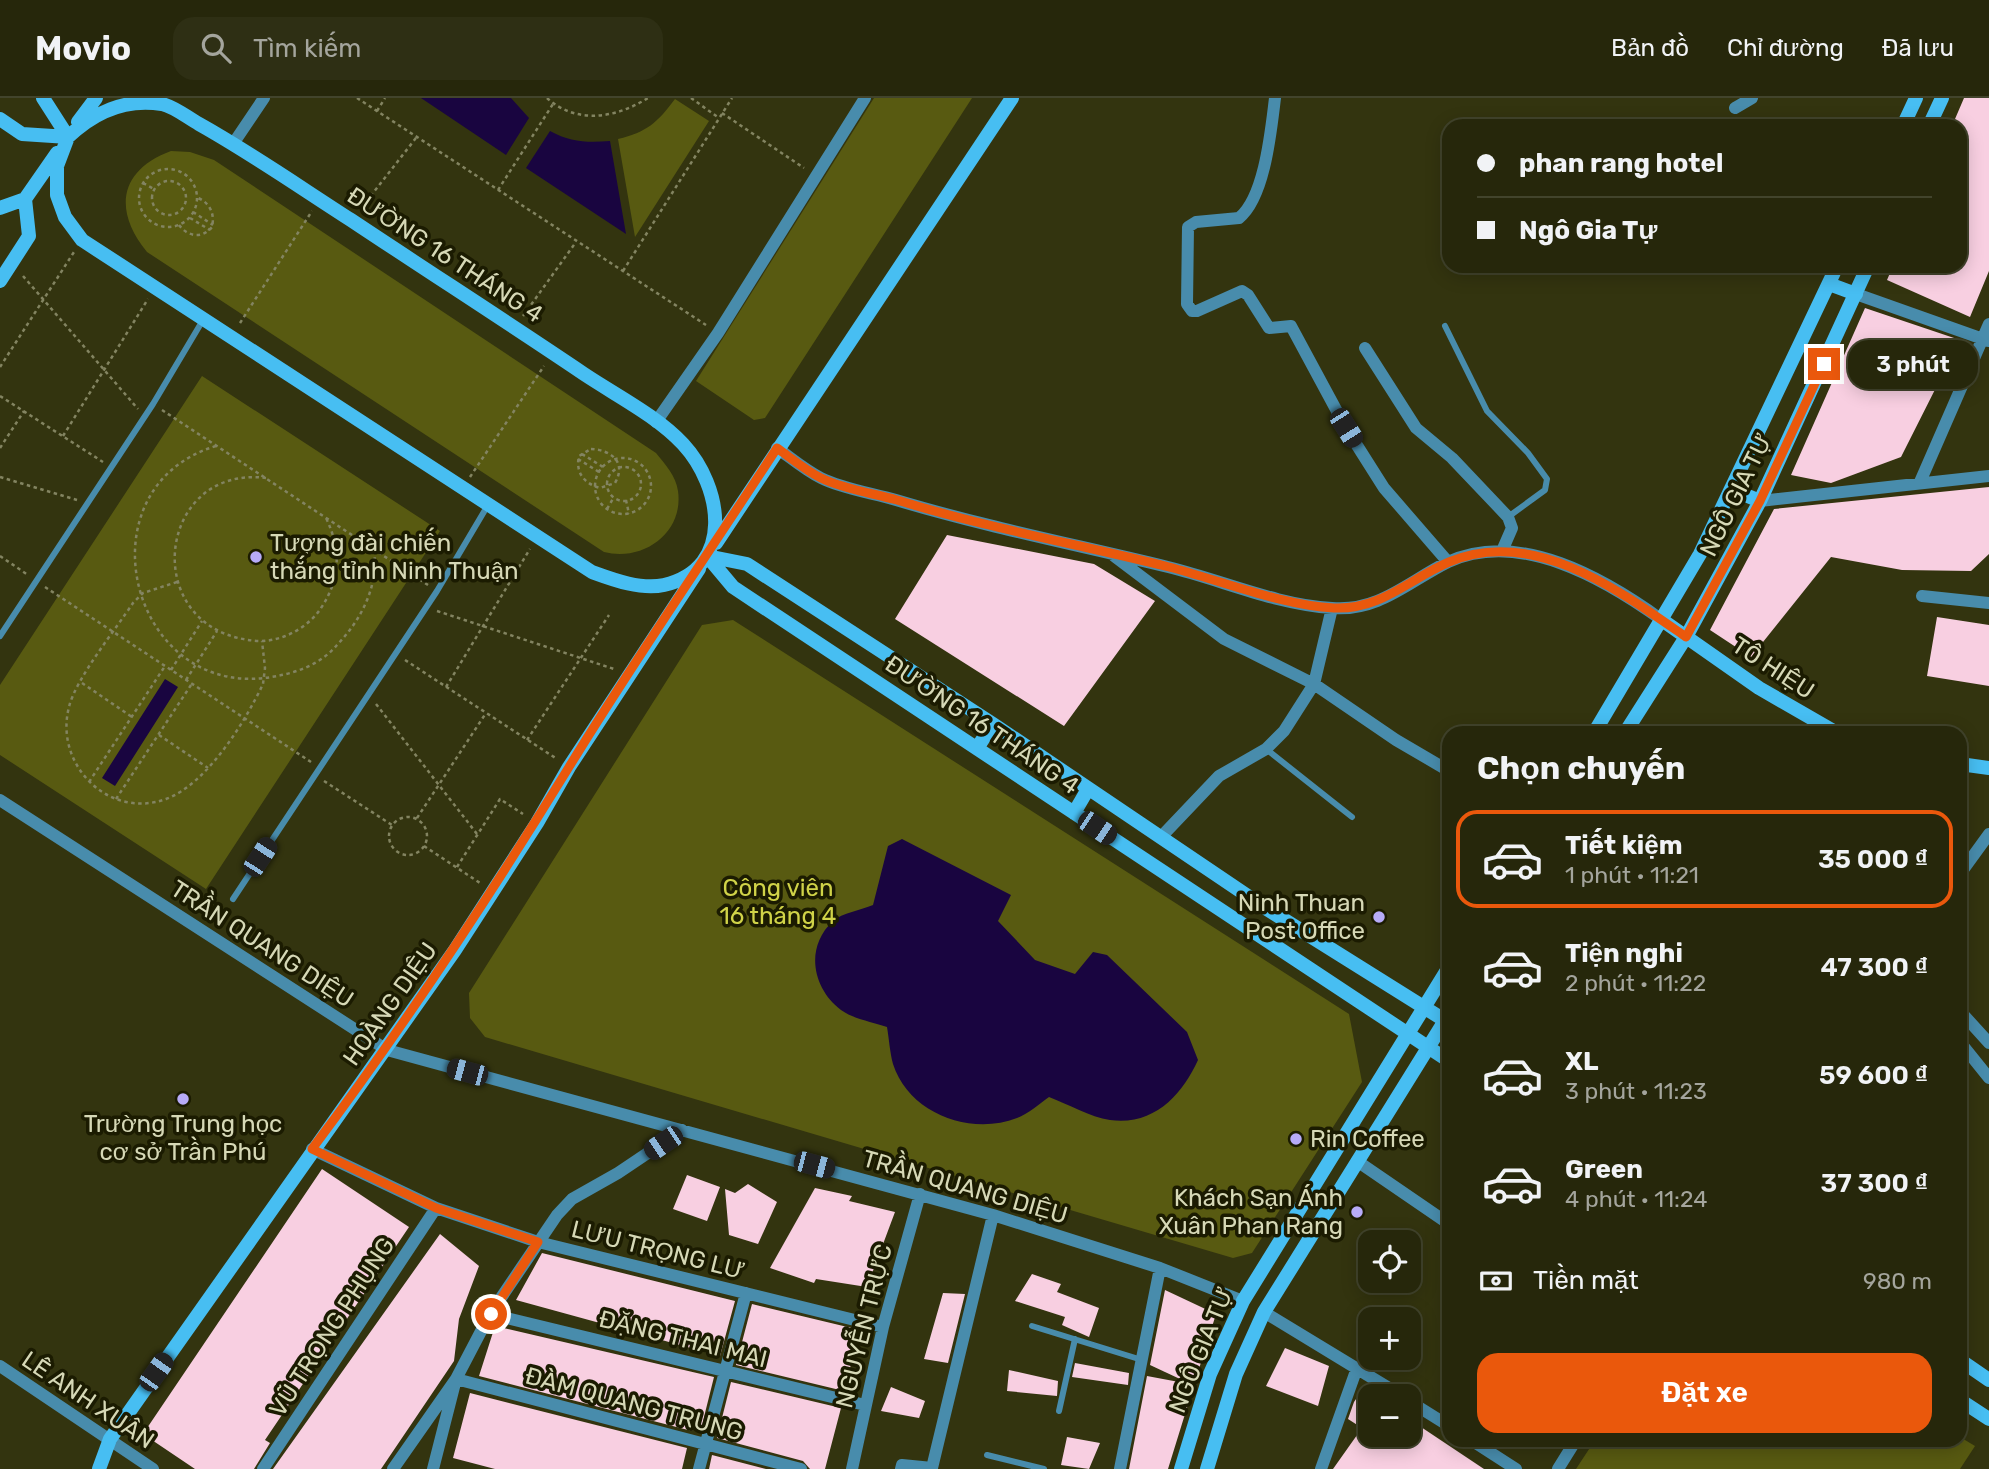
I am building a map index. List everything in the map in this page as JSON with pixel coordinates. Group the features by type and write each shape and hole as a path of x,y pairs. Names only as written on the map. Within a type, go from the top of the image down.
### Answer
{"main road":[{"path":"43,98 68,137"},
{"path":"0,208 25,199 96,98"},
{"name":"HOÀNG DIỆU","path":"99,1469 110,1439 312,1149 387,1050 493,891 569,767 777,448 1012,98"},
{"path":"1906,119 1916,98"},
{"path":"1932,119 1941,98"},
{"name":"ĐƯỜNG 16 THÁNG 4","path":"68,137 86,119 112,105 136,102 162,104 233,144 552,352 656,422 683,444 712,487 716,509 715,533 707,556"},
{"path":"0,119 22,134 68,137"},
{"path":"68,137 57,166 57,195 65,218 82,240 203,320 592,572 641,585 664,585 689,573 707,556"},
{"path":"0,281 29,236 25,199"},
{"name":"NGÔ GIA TỰ","path":"1598,726 1662,620 1733,490 1834,273"},
{"name":"NGÔ GIA TỰ","path":"1629,726 1686,637 1760,501 1865,273"},
{"path":"1829,284 1856,294"},
{"path":"1733,490 1760,501"},
{"name":"ĐƯỜNG 16 THÁNG 4","path":"707,556 747,565 993,724 1267,909 1442,1016"},
{"name":"ĐƯỜNG 16 THÁNG 4","path":"707,556 733,587 1442,1057"},
{"name":"TÔ HIỆU","path":"1662,620 1759,688 1825,726"},
{"path":"977,748 993,724"},
{"path":"1967,765 1989,768"},
{"path":"1074,813 1088,789"},
{"path":"1253,932 1267,909"},
{"name":"NGÔ GIA TỰ","path":"1181,1469 1210,1374 1242,1301 1442,978"},
{"name":"NGÔ GIA TỰ","path":"1207,1469 1236,1374 1264,1312 1442,1028"},
{"path":"1242,1301 1264,1312"},
{"path":"1967,1365 1989,1380"},
{"path":"1967,1405 1989,1419"}],"street":[{"path":"233,144 264,98"},
{"path":"656,422 718,332 865,98"},
{"path":"1275,98 1269,149 1248,209 1239,218 1196,222 1188,227 1187,304 1192,311 1197,312 1242,291 1248,295 1266,326 1291,326 1346,428 1384,488 1448,562"},
{"path":"1735,108 1752,98"},
{"path":"1856,294 1986,340"},
{"path":"1920,482 1986,340 1989,324"},
{"path":"1366,348 1416,428 1452,458 1507,517 1512,528 1502,551"},
{"path":"777,448 821,478 975,524 1108,552 1291,601 1332,608 1359,607 1378,602 1448,562 1502,551 1552,562 1605,583 1662,620"},
{"path":"1760,501 1989,475"},
{"path":"1108,552 1224,639 1314,684 1396,740 1442,767"},
{"path":"1922,596 1989,603"},
{"path":"1161,837 1219,776 1266,749 1298,712 1314,684 1332,608"},
{"name":"TRẦN QUANG DIỆU","path":"0,800 387,1050 993,1215 1160,1268 1242,1301"},
{"path":"1967,864 1989,834"},
{"path":"1967,1019 1989,1043"},
{"path":"1967,1050 1989,1078"},
{"path":"1979,1064 1989,1054"},
{"path":"393,1469 456,1379 491,1314 538,1242 572,1199 618,1173 682,1130"},
{"name":"LƯU TRỌNG LƯ","path":"312,1149 436,1208 538,1242 883,1327"},
{"path":"1357,1161 1442,1219"},
{"name":"NGUYỄN TRỰC","path":"852,1469 883,1327 920,1194"},
{"name":"VŨ TRỌNG PHỤNG","path":"263,1469 436,1208"},
{"path":"901,1469 902,1465 932,1468 993,1215"},
{"path":"1120,1469 1160,1268"},
{"path":"699,1469 746,1293"},
{"path":"1264,1312 1383,1384"},
{"name":"ĐẶNG THAI MAI","path":"491,1314 865,1405"},
{"name":"LÊ ANH XUÂN","path":"0,1366 153,1469"},
{"path":"1321,1469 1357,1368"},
{"path":"433,1469 456,1379"},
{"name":"ĐÀM QUANG TRUNG","path":"456,1379 801,1469"},
{"path":"1421,1408 1442,1422"},
{"path":"1485,1447 1516,1469"},
{"path":"1558,1469 1572,1447"}],"lane":[{"path":"0,636 153,404 203,320"},
{"path":"1445,326 1488,411 1528,453 1547,479 1545,490 1507,517"},
{"path":"233,899 437,591 488,505"},
{"path":"1266,749 1352,817"},
{"path":"1032,1326 1142,1360"},
{"path":"1059,1411 1075,1339"},
{"path":"987,1455 1044,1469"}],"path":[{"path":"357,98 718,332"},
{"path":"377,111 386,98"},
{"path":"547,98 576,114 601,117 626,111 648,98"},
{"path":"691,98 719,118"},
{"path":"623,271 732,98"},
{"path":"498,190 554,104"},
{"path":"722,113 816,176"},
{"path":"352,221 416,136"},
{"path":"162,170 165,181"},
{"path":"162,170 176,170 185,175 196,193 194,212 177,226 161,227 152,223 140,206 143,183 162,170"},
{"path":"165,181 178,183 186,195 184,208 173,215 159,213 152,204 154,189 165,181"},
{"path":"143,183 154,189"},
{"path":"186,195 196,193"},
{"path":"173,215 177,226 194,236 201,236 210,230 214,214 209,206 197,198"},
{"path":"231,338 319,200"},
{"path":"140,206 152,204"},
{"path":"194,212 213,225"},
{"path":"190,218 210,230"},
{"path":"0,367 82,240"},
{"path":"515,328 577,241"},
{"path":"11,263 145,416"},
{"path":"63,436 106,372 155,288"},
{"path":"463,488 552,352"},
{"path":"0,396 111,467"},
{"path":"153,404 437,591"},
{"path":"0,448 24,411"},
{"path":"216,446 199,451 166,476 143,511 133,552 140,597 157,631 181,654 222,675 264,679 297,672 330,653 356,625 371,591 374,550"},
{"path":"617,459 599,472 596,487 600,503 607,509 615,514 629,514 641,509 648,500 651,481 638,462 617,459 599,450 581,454 578,459 581,475 596,487 608,487 617,480 620,467 617,459"},
{"path":"581,454 603,467"},
{"path":"578,459 599,472"},
{"path":"634,470 638,462"},
{"path":"614,498 626,500 638,493 641,483 634,470 620,467"},
{"path":"614,498 608,487 608,477 620,467"},
{"path":"0,477 88,503"},
{"path":"266,478 227,481 204,494 187,513 176,536 173,562 177,582 191,610 202,621 236,639 262,641 292,633 315,617 331,593 338,565 335,537 326,518"},
{"path":"641,483 651,481"},
{"path":"638,493 648,500"},
{"path":"607,509 614,498"},
{"path":"626,500 629,514"},
{"path":"446,687 537,537"},
{"path":"0,556 243,717 392,825"},
{"path":"177,582 140,597 114,632 69,706 66,727 70,752 81,774 100,792 116,799 143,804 166,799 186,788 208,768 243,717 264,679 262,641"},
{"path":"426,607 630,674"},
{"path":"527,740 609,615"},
{"path":"171,670 202,621"},
{"path":"186,680 217,631"},
{"path":"395,653 569,767"},
{"path":"89,782 165,666"},
{"path":"82,682 132,716"},
{"path":"116,799 192,684"},
{"path":"368,695 477,834"},
{"path":"417,818 486,713"},
{"path":"158,735 208,768"},
{"path":"457,867 500,799 537,823"},
{"path":"405,816 417,818 428,834 424,846 409,855 397,852 389,842 392,825 405,816"},
{"path":"424,846 493,891"}],"green space":[{"path":"874,98 972,98 765,418 754,420 696,381"},
{"path":"675,99 709,121 635,237 618,139 651,125"},
{"path":"171,151 190,152 214,160 656,453 673,475 678,491 678,506 668,531 658,541 633,553 604,552 147,252 129,222 127,193 132,180 141,169"},
{"path":"202,376 440,531 206,889 0,755 0,685"},
{"name":"Công viên 16 tháng 4","path":"733,620 1349,1014 1362,1082 1252,1253 1233,1258 485,1037 470,1018 469,993 702,625"},
{"path":"1967,1441 1975,1446 1960,1469 1576,1469 1590,1447 1967,1447"}],"shaded area":[{"path":"421,98 511,98 529,118 506,155"},
{"path":"550,131 579,141 610,141 626,234 526,168"},
{"path":"165,679 178,687 115,786 102,778"},
{"path":"902,839 1011,895 998,921 1035,960 1075,974 1093,952 1107,955 1187,1032 1198,1060 1175,1096 1153,1113 1126,1121 1095,1116 1049,1097 1017,1118 980,1124 944,1116 927,1108 913,1096 901,1081 893,1064 887,1027 846,1013 831,1001 819,980 815,955 818,943 833,921 873,905 888,846"}],"building":[{"path":"1964,98 1989,98 1989,271 1970,317 1887,280 1890,273 1967,273 1967,119 1955,119"},
{"path":"1865,308 1960,340 1901,457 1831,483 1791,475"},
{"path":"1989,487 1989,554 1971,571 1902,570 1831,557 1751,657 1710,630 1774,509"},
{"path":"947,535 1094,564 1155,601 1064,726 895,619"},
{"path":"1937,617 1989,625 1989,686 1927,676"},
{"path":"322,1169 409,1227 265,1440 270,1443 254,1469 195,1469 143,1434"},
{"path":"687,1175 720,1187 707,1221 673,1209"},
{"path":"748,1184 777,1202 758,1244 729,1235 725,1189 735,1193"},
{"path":"815,1188 852,1196 849,1201 895,1212 867,1287 816,1279 814,1283 770,1268"},
{"path":"440,1234 479,1266 459,1319 454,1361 381,1469 273,1469"},
{"path":"542,1253 735,1301 720,1356 516,1300"},
{"path":"1032,1274 1061,1284 1057,1292 1099,1308 1089,1337 1062,1325 1065,1317 1015,1301"},
{"path":"1165,1290 1216,1314 1168,1469 1129,1469 1147,1376 1179,1382 1180,1379 1150,1365"},
{"path":"943,1293 965,1294 948,1363 924,1359"},
{"path":"752,1304 860,1330 844,1391 736,1365"},
{"path":"495,1326 714,1377 701,1429 693,1427 692,1431 479,1376"},
{"path":"1285,1348 1329,1366 1318,1406 1266,1386"},
{"path":"1075,1363 1129,1373 1128,1385 1072,1377"},
{"path":"1009,1370 1058,1381 1057,1396 1007,1391"},
{"path":"731,1382 841,1408 825,1469 810,1469 803,1461 717,1438"},
{"path":"891,1387 925,1401 919,1418 881,1411"},
{"path":"470,1393 687,1448 682,1469 495,1469 453,1458"},
{"path":"1358,1396 1358,1425 1348,1419 1354,1402"},
{"path":"1421,1427 1442,1441 1442,1447 1451,1447 1484,1469 1333,1469 1358,1434 1358,1447 1421,1447"},
{"path":"1067,1437 1100,1443 1089,1469 1061,1465"},
{"path":"712,1455 766,1469 709,1469"}],"place":[{"name":"Tượng đài chiến thắng tỉnh Ninh Thuận","path":"256,557"},
{"name":"Ninh Thuan Post Office","path":"1379,917"},
{"name":"Trường Trung học cơ sở Trần Phú","path":"183,1099"},
{"name":"Rin Coffee","path":"1296,1139"},
{"name":"Khách Sạn Ánh Xuân Phan Rang","path":"1357,1212"}],"route":[{"path":"491,1314 538,1242 436,1208 312,1149 387,1050 455,950 537,823 569,767 777,448 821,478 975,524 1108,552 1203,575 1291,601 1332,608 1359,607 1378,602 1448,562 1469,556 1502,551 1526,554 1605,583 1632,598 1686,637 1726,568 1760,501 1824,364"}]}
